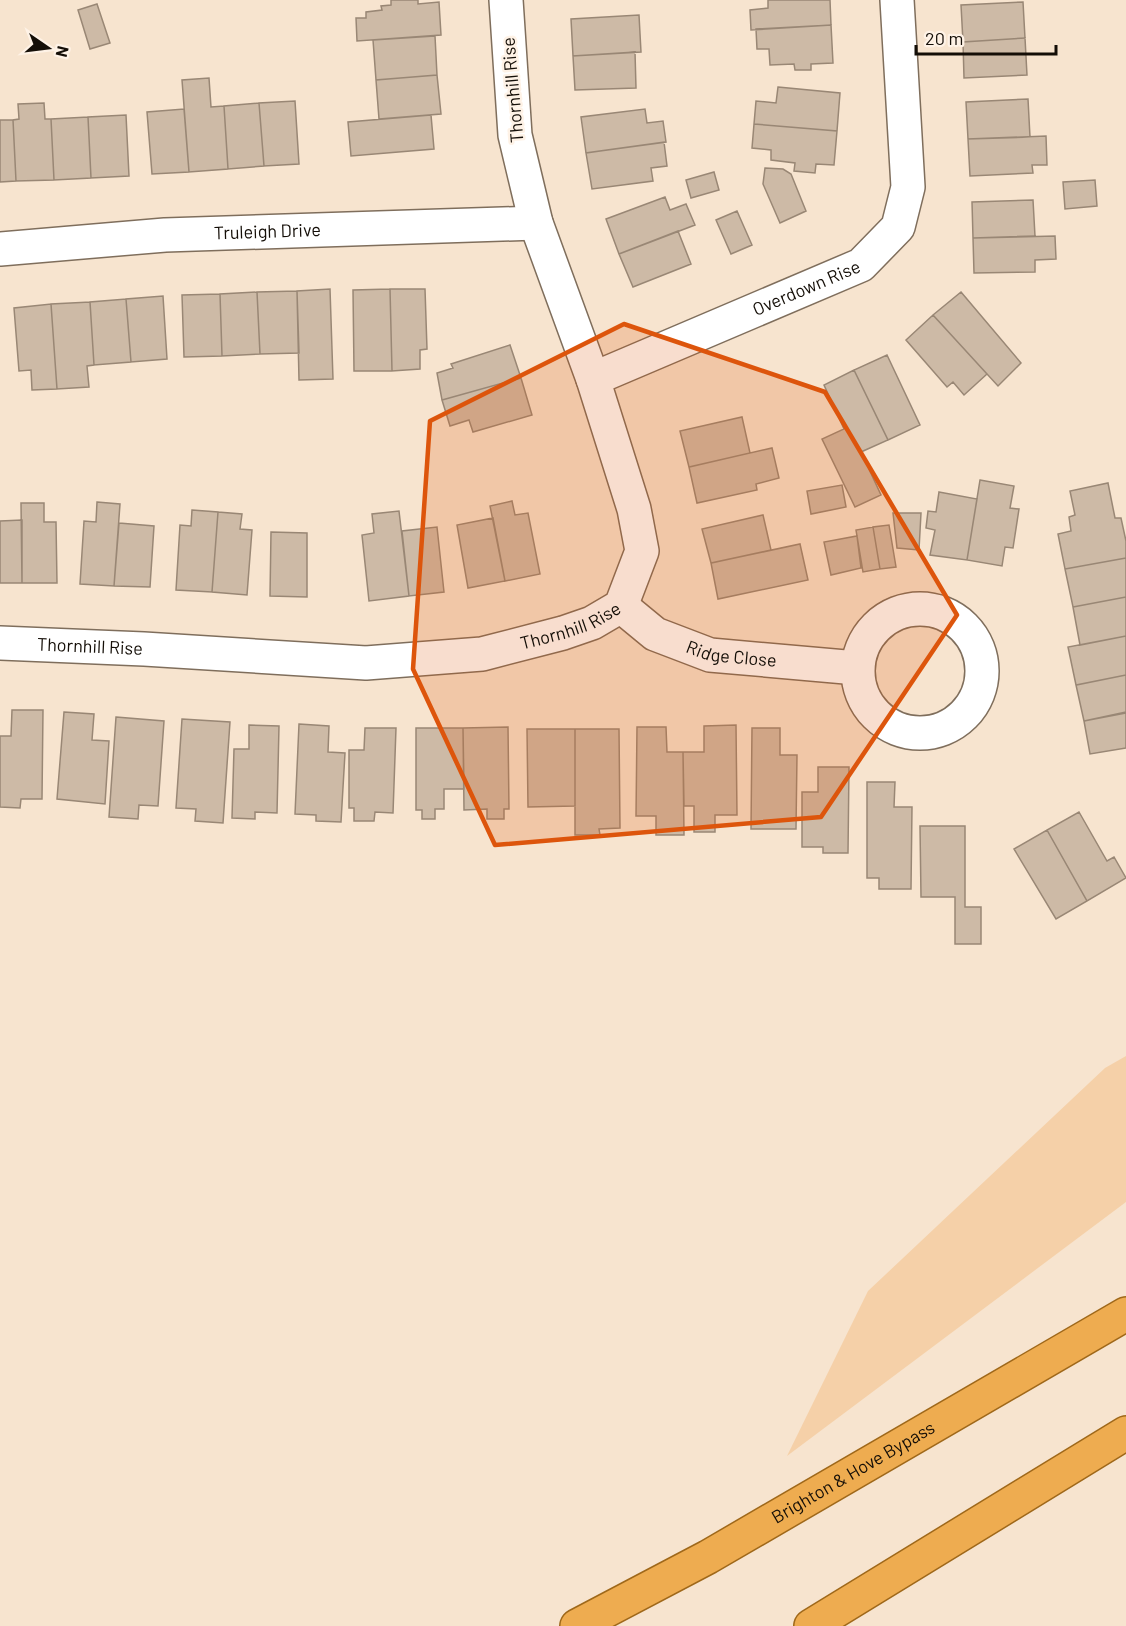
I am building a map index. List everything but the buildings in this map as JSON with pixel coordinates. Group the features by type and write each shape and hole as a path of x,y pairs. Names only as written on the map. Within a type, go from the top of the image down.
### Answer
{"highway":[{"name":"Brighton & Hove Bypass","path":"577,1626 708,1557 1126,1314"},
{"path":"811,1626 1126,1434"}],"street":[{"name":"Thornhill Rise","path":"0,643 366,663 482,654 563,633 591,623 621,606 642,551 634,509 593,379 536,223 515,135 506,0"},
{"name":"Overdown Rise","path":"593,379 861,265 898,227 908,187 897,0"},
{"name":"Truleigh Drive","path":"0,249 165,235 536,223"},
{"name":"Ridge Close","path":"621,606 655,634 710,655 857,668"}],"highlighted area":[{"path":"624,324 825,392 957,615 821,817 495,845 413,669 430,421"}],"shaded area":[{"path":"1126,1056 1126,1202 787,1456 868,1291 1105,1068"}]}
